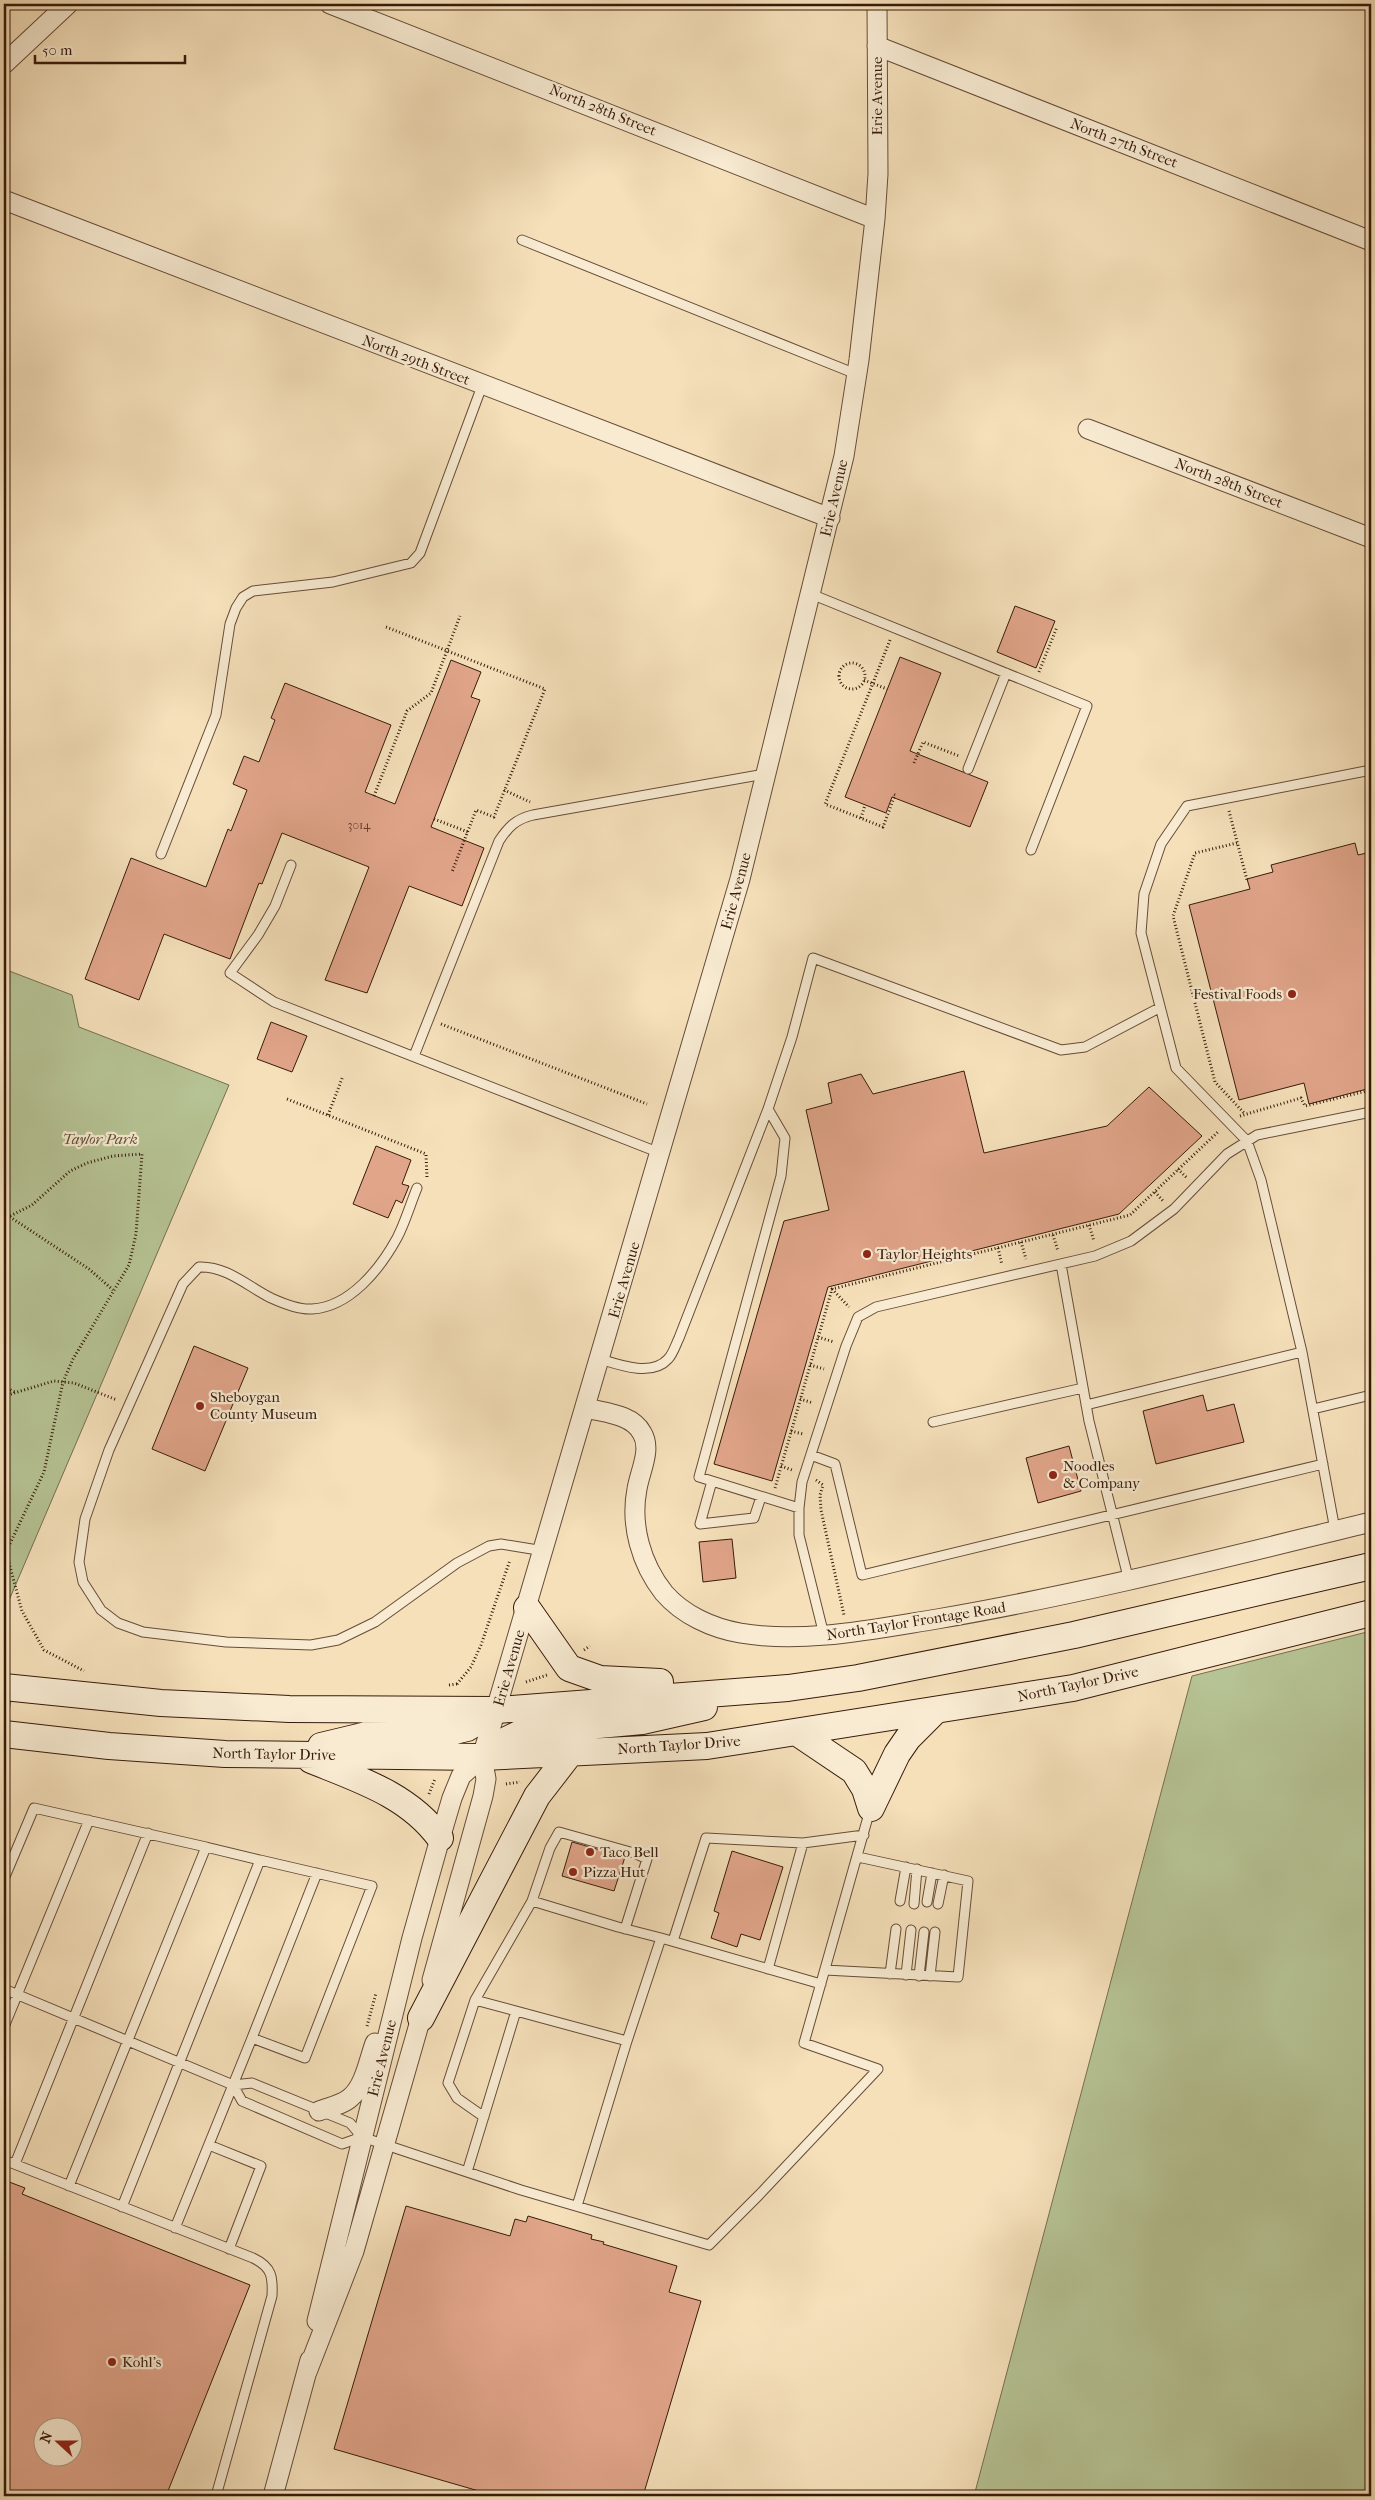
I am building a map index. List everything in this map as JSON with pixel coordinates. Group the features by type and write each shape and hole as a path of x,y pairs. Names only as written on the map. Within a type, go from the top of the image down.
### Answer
{"main road":[{"path":"5,1695 269,1708 497,1710 788,1688 858,1678 1074,1635 1371,1566"},
{"path":"527,1608 564,1664 569,1668 600,1678 640,1682 698,1681 788,1688"},
{"name":"North Taylor Drive","path":"4,1734 124,1747 225,1754 482,1757 707,1746 1073,1688 1371,1613"},
{"path":"482,1757 498,1744 523,1732 642,1721 788,1688"},
{"path":"296,1754 331,1742 367,1735 450,1732 479,1723 497,1710"},
{"path":"871,1808 897,1754 908,1738 936,1710"},
{"path":"796,1732 854,1771 865,1789 871,1808"},
{"path":"421,2018 537,1796 570,1752"},
{"path":"296,1754 388,1793 414,1808 440,1838"}],"street":[{"path":"4,64 68,4"},
{"name":"North 28th Street","path":"330,4 875,219"},
{"name":"Erie Avenue","path":"273,2496 308,2372 354,2251 386,2146 484,1796 486,1779 482,1757 740,879 830,518 844,456 875,219 878,174 877,4"},
{"name":"North 27th Street","path":"877,46 1371,241"},
{"name":"North 29th Street","path":"4,200 482,386 830,518"},
{"name":"North 28th Street","path":"1088,428 1370,533"},
{"name":"North Taylor Frontage Road","path":"586,1408 618,1416 631,1422 638,1426 645,1438 647,1447 636,1489 635,1528 641,1550 653,1577 665,1594 680,1607 714,1627 762,1636 847,1633 1012,1606 1129,1581 1371,1522"},
{"name":"Erie Avenue","path":"308,2372 320,2305 412,1938 440,1838 461,1776 482,1757"},
{"path":"318,2110 341,2104 356,2092 412,1938"}],"lane":[{"path":"522,240 856,374"},
{"path":"161,854 216,715 230,624 236,608 243,597 253,591 332,582 411,563 420,553 482,386"},
{"path":"811,594 1087,706 1031,850"},
{"path":"970,765 1006,673"},
{"path":"1336,1530 1302,1352 1261,1180 1247,1142 1176,1068 1141,933 1144,894 1161,844 1187,806 1371,770"},
{"path":"414,1056 499,841 506,829 516,821 533,815 766,774"},
{"path":"291,865 275,906 258,935 230,973 274,1002 660,1153"},
{"path":"600,1360 639,1368 657,1366 668,1359 679,1338 768,1109 792,1037 812,958 1061,1050 1085,1047 1159,1008"},
{"path":"768,1109 785,1138 781,1176 699,1477 799,1508"},
{"path":"824,1635 799,1536 799,1508 804,1473 846,1346 858,1317 876,1307 1095,1256 1131,1241 1174,1209 1228,1154 1257,1135 1371,1112"},
{"path":"417,1188 397,1237 383,1259 363,1284 348,1296 330,1304 311,1309 294,1306 274,1299 213,1267 199,1267 183,1284 109,1450 85,1519 79,1562 83,1582 101,1610 118,1623 143,1632 226,1642 311,1646 338,1640 375,1622 457,1562 488,1546 501,1544 544,1551"},
{"path":"1061,1264 1086,1405 1129,1581"},
{"path":"1086,1405 1302,1352"},
{"path":"933,1422 1083,1388"},
{"path":"1313,1409 1371,1395"},
{"path":"810,1455 835,1464 862,1575 1323,1464"},
{"path":"712,1481 700,1524 754,1518 761,1497"},
{"path":"4,1879 34,1808 206,1846 372,1886 306,2058 252,2038"},
{"path":"4,1989 233,2085 252,2083 350,2123 362,2137 386,2146 709,2245 878,2069 804,2044 871,1808"},
{"path":"4,2027 89,1820"},
{"path":"484,2117 457,2098 448,2082 475,2000 532,1901 550,1848 559,1832 634,1853 647,1859 625,1929"},
{"path":"15,2164 148,1833"},
{"path":"673,1941 706,1838 803,1843 864,1835"},
{"path":"768,1969 803,1843"},
{"path":"69,2186 206,1846"},
{"path":"826,1970 958,1977 968,1881 858,1857"},
{"path":"122,2207 260,1860"},
{"path":"900,1901 906,1867"},
{"path":"914,1904 917,1869"},
{"path":"175,2228 317,1873"},
{"path":"927,1902 932,1873"},
{"path":"938,1904 944,1875"},
{"path":"532,1901 821,1984"},
{"path":"890,1974 896,1929"},
{"path":"906,1975 911,1930"},
{"path":"919,1976 924,1932"},
{"path":"930,1976 935,1932"},
{"path":"577,2206 627,2041 661,1938"},
{"path":"475,2000 627,2041"},
{"path":"468,2172 516,2011"},
{"path":"233,2085 242,2101 342,2144 362,2137"},
{"path":"209,2145 261,2166 228,2248"},
{"path":"4,2160 228,2248 260,2262 270,2270 273,2277 272,2296 216,2496"}],"path":[{"path":"374,796 408,711 431,693 460,616"},
{"path":"386,627 545,689 494,817 476,810 452,872"},
{"path":"1035,684 1057,627"},
{"path":"893,794 895,795 883,827 825,804 895,628"},
{"path":"849,663 858,664 864,671 864,680 859,686 847,688 839,679 840,671 849,663"},
{"path":"864,680 887,690"},
{"path":"914,763 923,742 970,765"},
{"path":"504,790 530,800 533,815"},
{"path":"1225,798 1247,880"},
{"path":"861,818 865,806"},
{"path":"434,819 468,832"},
{"path":"1237,843 1195,853 1173,916 1215,1082 1245,1114"},
{"path":"428,1020 646,1104"},
{"path":"328,1115 343,1076"},
{"path":"832,1289 1130,1215 1228,1122 1245,1114 1302,1098 1305,1106 1371,1090"},
{"path":"287,1099 426,1154 428,1187 417,1188"},
{"path":"4,1220 8,1215 32,1204 70,1171 78,1167 113,1156 142,1154 133,1251 129,1265 73,1359 63,1382 44,1472 6,1552 22,1611 44,1650 82,1670"},
{"path":"4,1213 89,1269 113,1290"},
{"path":"832,1289 858,1317"},
{"path":"771,1500 832,1289"},
{"path":"4,1396 54,1381 74,1383 129,1405"},
{"path":"4,1387 16,1392"},
{"path":"781,1466 804,1473 823,1485 820,1495 821,1510 847,1633"},
{"path":"526,1682 543,1678 550,1673"}],"green space":[{"name":"Taylor Park","path":"4,969 72,995 79,1027 229,1085 4,1612"},
{"path":"1371,1631 1371,2496 974,2496 1192,1676"}],"building":[{"path":"1015,606 1055,621 1036,668 997,652"},
{"path":"900,657 941,673 910,751 988,782 970,827 892,797 886,813 845,797"},
{"path":"451,660 481,672 471,697 480,700 431,827 484,848 462,906 409,886 367,993 325,980 369,867 282,833 262,884 259,883 230,959 164,934 139,1000 85,979 131,858 206,887 228,829 231,831 247,790 233,784 244,756 259,762 275,720 271,718 285,683 391,725 365,792 395,804"},
{"name":"Festival Foods","path":"1355,843 1358,855 1371,852 1371,1088 1309,1104 1304,1083 1239,1100 1189,905 1250,889 1247,879 1273,872 1271,865"},
{"path":"271,1022 307,1036 292,1072 257,1059"},
{"name":"Taylor Heights","path":"964,1071 984,1153 1107,1126 1149,1087 1202,1136 1119,1214 828,1287 772,1481 714,1464 784,1221 829,1210 806,1110 832,1103 828,1083 861,1074 873,1094"},
{"path":"376,1146 411,1160 402,1184 409,1186 402,1203 396,1200 388,1218 353,1204"},
{"path":"194,1346 248,1368 205,1471 152,1449"},
{"path":"1203,1395 1207,1411 1234,1404 1244,1442 1156,1464 1143,1411"},
{"name":"Noodles & Company","path":"1069,1446 1081,1491 1038,1503 1026,1458"},
{"path":"732,1539 736,1578 703,1582 699,1542"},
{"path":"572,1842 625,1857 614,1891 562,1876"},
{"path":"732,1851 783,1867 760,1940 741,1934 737,1947 711,1938 719,1913 714,1911"},
{"name":"Kohl's","path":"4,2180 25,2188 22,2194 250,2285 166,2496 4,2496"},
{"path":"406,2206 510,2236 515,2219 526,2222 528,2216 592,2235 591,2239 604,2242 603,2244 677,2266 669,2292 701,2301 643,2496 496,2496 334,2449"}],"place":[{"name":"Festival Foods","path":"1292,994"},
{"name":"Taylor Heights","path":"867,1254"},
{"name":"Sheboygan County Museum","path":"200,1406"},
{"name":"Noodles & Company","path":"1053,1475"},
{"name":"Taco Bell","path":"590,1852"},
{"name":"Pizza Hut","path":"573,1872"},
{"name":"Kohl's","path":"112,2362"}]}
